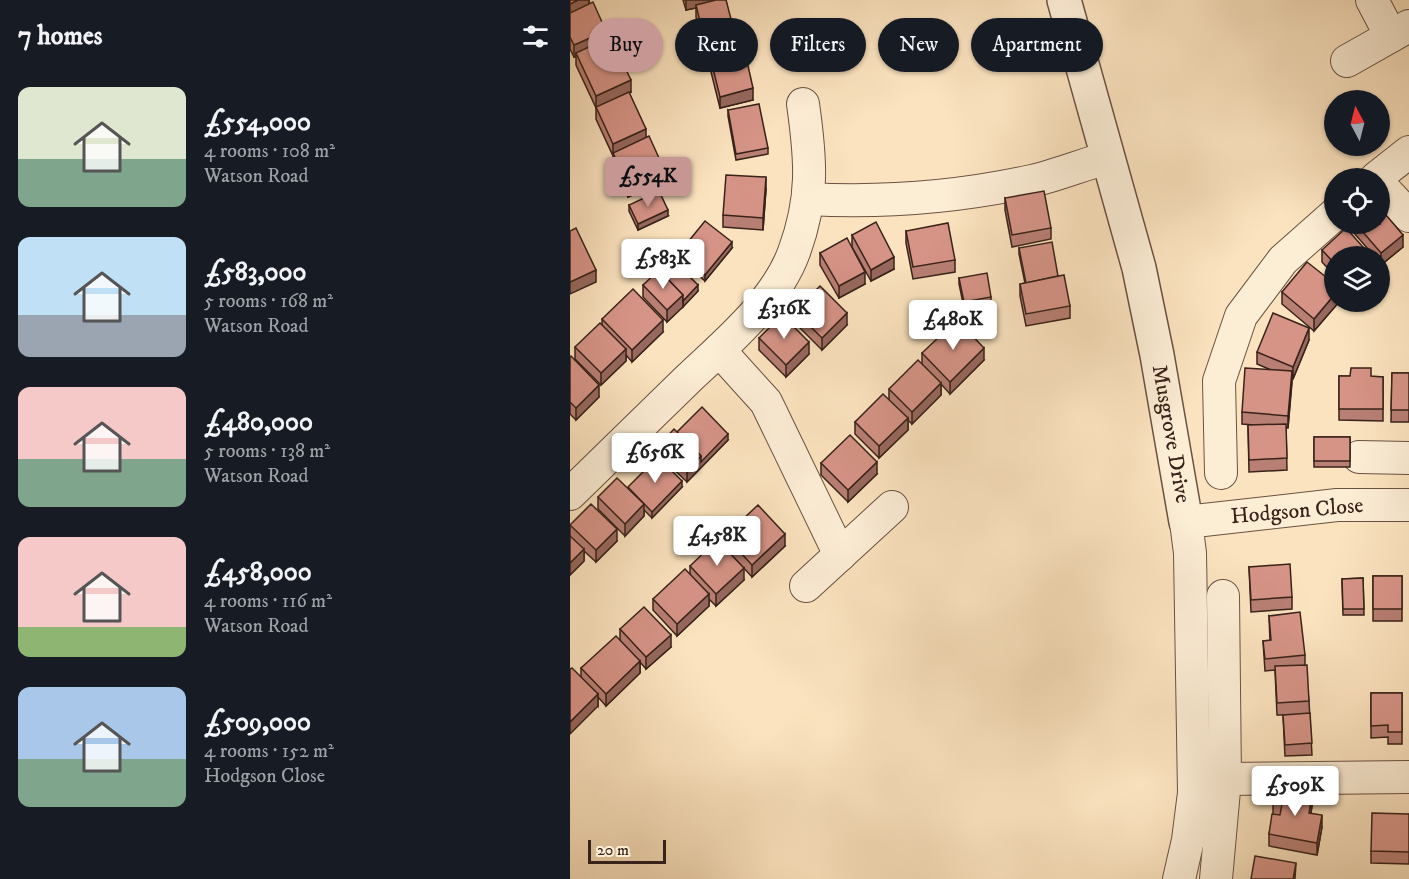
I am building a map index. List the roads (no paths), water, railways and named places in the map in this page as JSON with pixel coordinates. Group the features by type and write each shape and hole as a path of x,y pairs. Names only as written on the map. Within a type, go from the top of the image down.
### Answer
{"street":[{"name":"Musgrove Drive","path":"1064,0 1139,268 1157,355 1186,522 1190,553 1194,771 1188,840 1179,879"},
{"path":"1347,61 1400,31 1372,0"},
{"path":"570,494 742,326 776,288 794,254 808,199 811,174 803,104"},
{"path":"1389,168 1409,152"},
{"path":"808,199 846,201 956,195 1034,180 1107,158"},
{"path":"1390,196 1409,216"},
{"name":"Hodgson Close","path":"1221,473 1219,381 1241,316 1282,260 1324,224"},
{"path":"718,350 766,402 840,555"},
{"path":"1359,457 1409,458"},
{"name":"Hodgson Close","path":"1186,522 1336,505 1409,505"},
{"path":"806,586 892,507"},
{"path":"1216,879 1225,779 1223,596"},
{"path":"1225,779 1409,777"}]}
